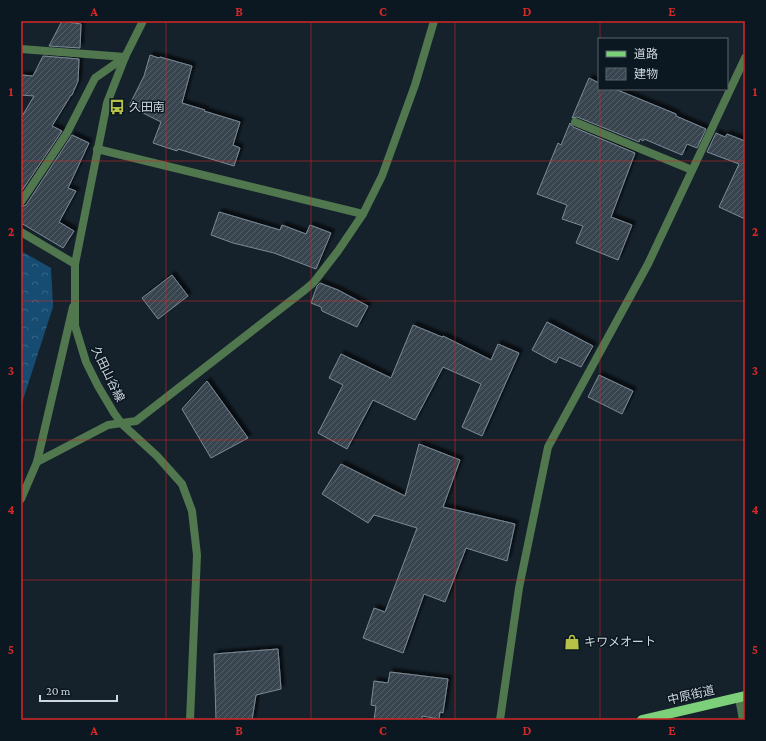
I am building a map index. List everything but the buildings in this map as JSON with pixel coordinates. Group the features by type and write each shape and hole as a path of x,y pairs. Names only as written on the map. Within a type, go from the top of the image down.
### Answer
{"main road":[{"name":"中原街道","path":"642,720 742,697"}],"street":[{"name":"久田山谷線","path":"143,21 124,57 107,103 76,264 75,326 86,362 114,413 122,424 158,456 182,484 192,511 197,555 190,720"},
{"path":"37,462 108,425 136,421 314,282 338,251 363,214 382,176 415,85 434,21"},
{"path":"21,49 124,57"},
{"path":"21,202 67,133 95,78 124,57"},
{"path":"500,720 518,588 548,447 648,264 745,58"},
{"path":"575,122 692,170"},
{"path":"97,149 363,214"},
{"path":"21,232 76,264"},
{"path":"21,499 37,462 75,300"},
{"path":"742,697 743,720"}],"green space":[{"path":"21,251 51,268 53,307 21,406"}],"place":[{"name":"久田南","path":"117,107"},
{"name":"キワメオート","path":"572,642"}]}
